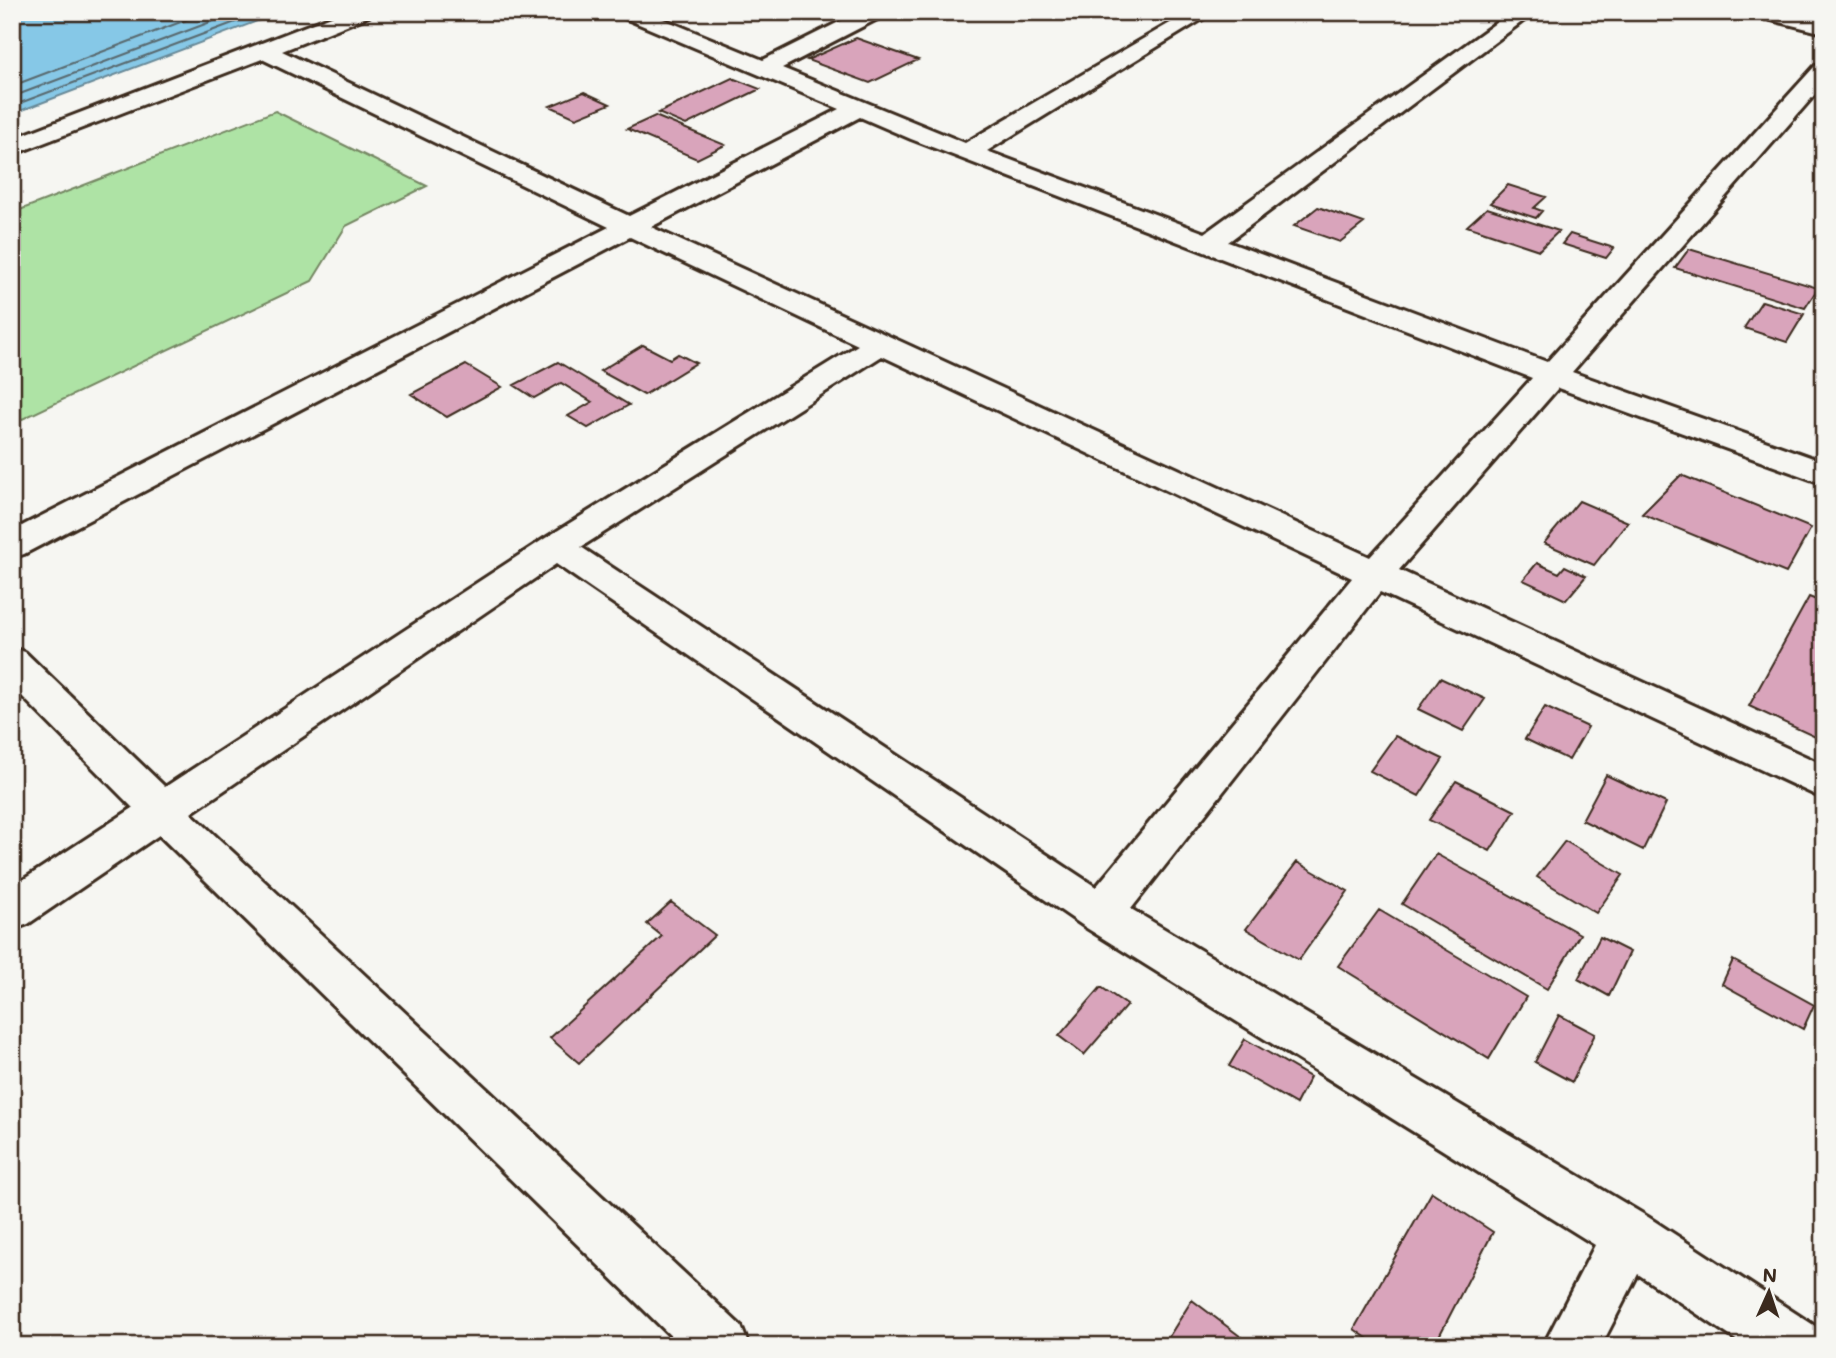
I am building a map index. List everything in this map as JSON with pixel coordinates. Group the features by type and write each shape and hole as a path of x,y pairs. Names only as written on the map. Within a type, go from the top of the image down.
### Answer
{"street":[{"path":"12,148 362,12"},
{"path":"627,12 967,152 1552,375 1824,474"},
{"path":"763,69 876,12"},
{"path":"967,152 1204,12"},
{"path":"1208,244 1525,12"},
{"path":"1762,12 1824,27"},
{"path":"262,50 630,228 1824,783"},
{"path":"1101,914 1375,574 1824,70"},
{"path":"12,546 859,109"},
{"path":"12,911 556,547 880,344"},
{"path":"556,547 1101,914 1629,1236 1795,1346"},
{"path":"12,662 161,810 721,1346"},
{"path":"1571,1346 1629,1236"}],"green space":[{"path":"275,111 427,186 346,226 312,281 12,424 12,213"}],"water":[{"path":"12,12 281,12 12,114"}],"building":[{"path":"856,38 918,60 870,83 807,60"},
{"path":"732,78 760,89 686,125 658,113"},
{"path":"584,92 610,104 576,118 550,106"},
{"path":"655,116 725,145 697,159 627,129"},
{"path":"1508,185 1546,197 1534,208 1542,211 1536,218 1490,203"},
{"path":"1318,207 1364,223 1340,242 1294,226"},
{"path":"1487,208 1559,231 1539,250 1467,226"},
{"path":"1570,234 1614,248 1606,258 1562,244"},
{"path":"1689,249 1818,288 1805,308 1675,268"},
{"path":"1762,301 1804,314 1787,342 1744,328"},
{"path":"643,345 670,359 678,354 696,363 644,395 600,371"},
{"path":"558,362 629,405 588,428 568,416 592,402 561,383 534,398 514,385"},
{"path":"466,365 502,387 447,417 411,394"},
{"path":"1681,475 1811,528 1786,573 1642,514"},
{"path":"1579,501 1628,522 1594,565 1544,543"},
{"path":"1537,563 1559,573 1565,566 1586,576 1566,600 1523,580"},
{"path":"1809,597 1824,603 1824,741 1749,706"},
{"path":"1440,678 1485,699 1463,731 1418,709"},
{"path":"1545,707 1588,727 1569,760 1525,739"},
{"path":"1395,736 1443,759 1419,796 1370,771"},
{"path":"1606,775 1666,803 1643,850 1582,820"},
{"path":"1456,781 1515,811 1490,851 1429,820"},
{"path":"1565,841 1623,875 1596,913 1537,877"},
{"path":"1436,854 1580,934 1547,989 1402,904"},
{"path":"1297,862 1348,891 1299,960 1246,929"},
{"path":"671,902 715,935 579,1063 550,1038 662,936 647,924"},
{"path":"1379,910 1526,997 1489,1059 1338,966"},
{"path":"1600,937 1630,952 1609,996 1578,979"},
{"path":"1733,960 1814,1005 1803,1029 1722,984"},
{"path":"1101,987 1127,1005 1084,1055 1059,1036"},
{"path":"1559,1015 1595,1034 1572,1082 1535,1062"},
{"path":"1245,1039 1310,1077 1296,1104 1229,1066"},
{"path":"1432,1192 1493,1232 1434,1346 1378,1346 1354,1329"},
{"path":"1192,1300 1253,1346 1163,1346"}]}
